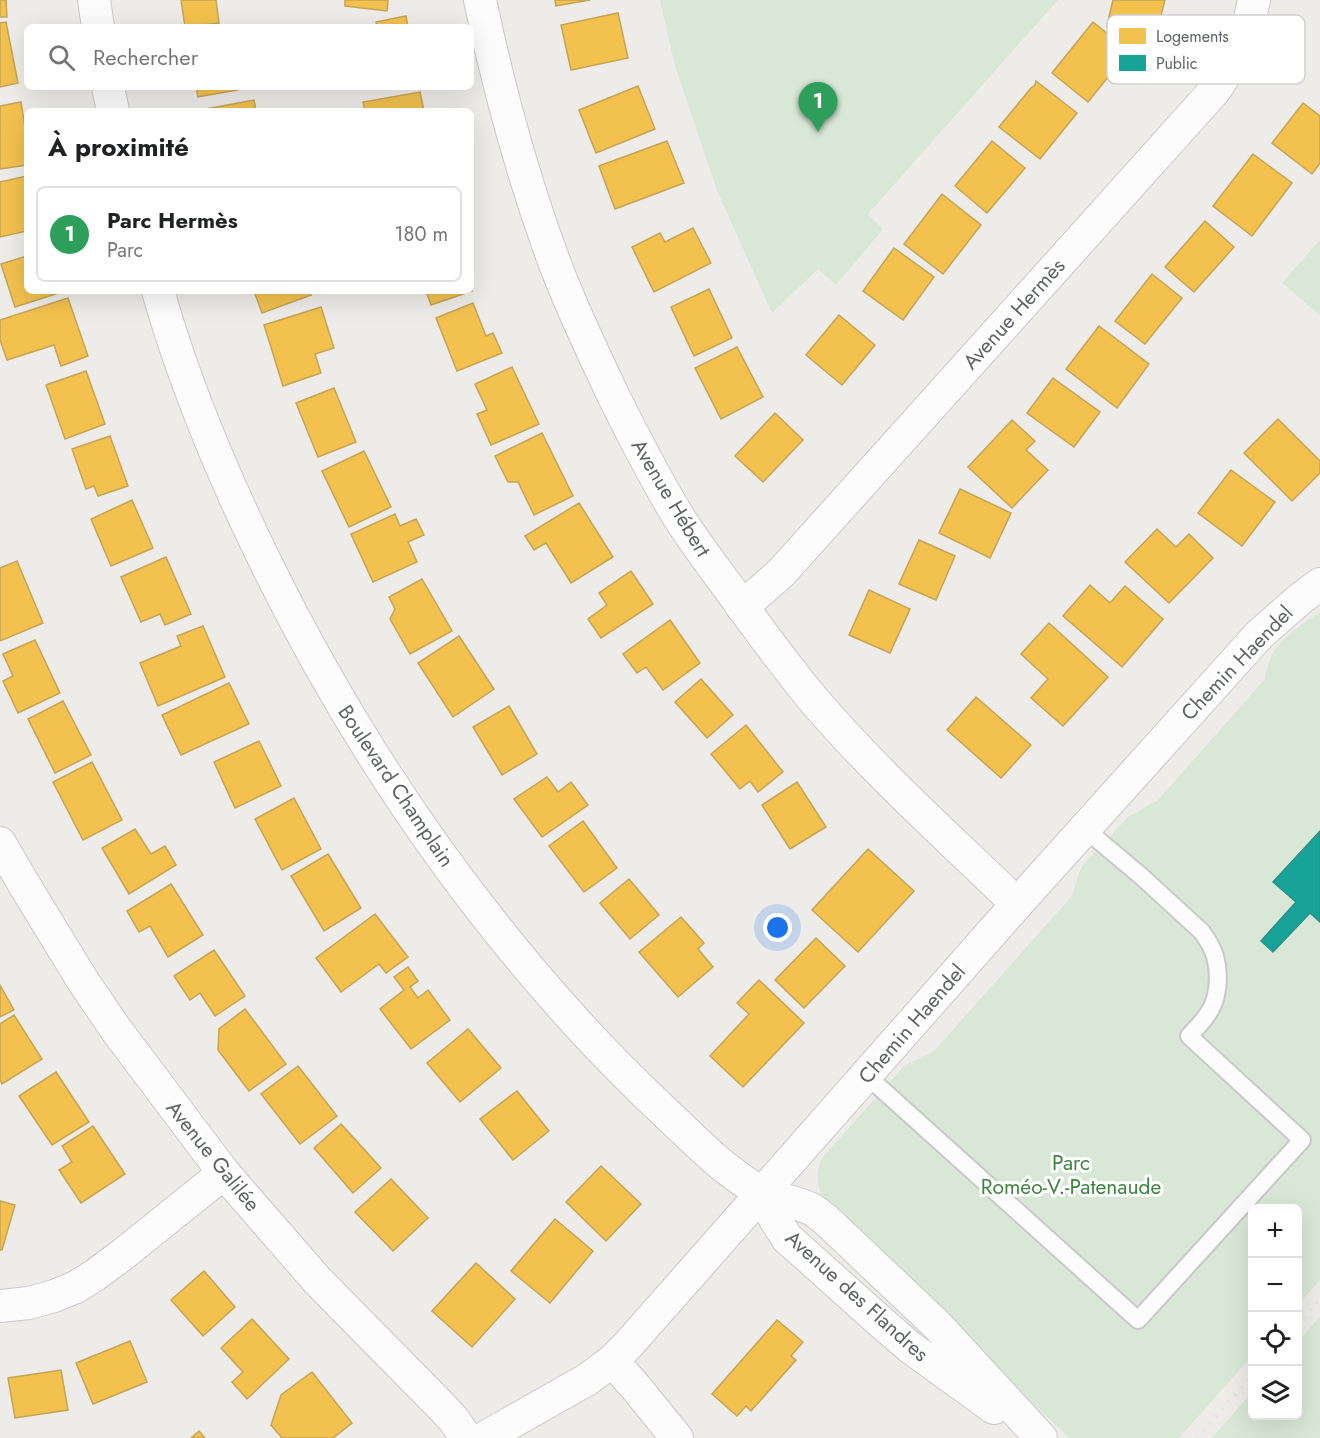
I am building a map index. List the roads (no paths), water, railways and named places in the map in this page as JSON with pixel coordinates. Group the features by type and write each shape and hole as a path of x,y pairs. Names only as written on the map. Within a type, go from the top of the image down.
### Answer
{"street":[{"path":"94,0 98,24"},
{"name":"Avenue Hébert","path":"480,0 501,90 521,161 556,265 586,338 643,455 679,517 699,548 787,667 842,731 920,811 1017,904"},
{"name":"Avenue Hermès","path":"1251,15 1254,0"},
{"name":"Avenue Hermès","path":"742,607 781,573 1219,84"},
{"path":"109,90 112,108"},
{"name":"Boulevard Champlain","path":"159,294 197,406 250,531 331,688 407,809 437,851 543,986 608,1056 682,1129 721,1164 762,1193"},
{"name":"Chemin Haendel","path":"484,1438 578,1386 612,1361 628,1345 1017,904 1259,635 1299,599 1320,584"},
{"name":"Avenue Galilée","path":"0,843 53,933 106,1014 157,1086 224,1173 317,1280 442,1407 466,1438"},
{"path":"0,1306 54,1296 76,1287 122,1255 224,1173"},
{"name":"Avenue des Flandres","path":"762,1193 787,1238 911,1348 1035,1438"},
{"name":"Avenue des Flandres","path":"762,1193 812,1209 825,1219 937,1325 1041,1438"},
{"path":"612,1361 677,1438"}],"lane":[{"path":"866,1076 1138,1320 1302,1140 1189,1036 1208,1015 1217,992 1215,956 1202,932 1085,828"}],"railway":[{"path":"1302,1320 1320,1299"},
{"path":"1197,1438 1248,1380"}],"place":[{"name":"Parc Hermès","path":"818,132"}],"park label":[{"name":"Parc Roméo-V.-Patenaude","path":"1071,1175"}]}
